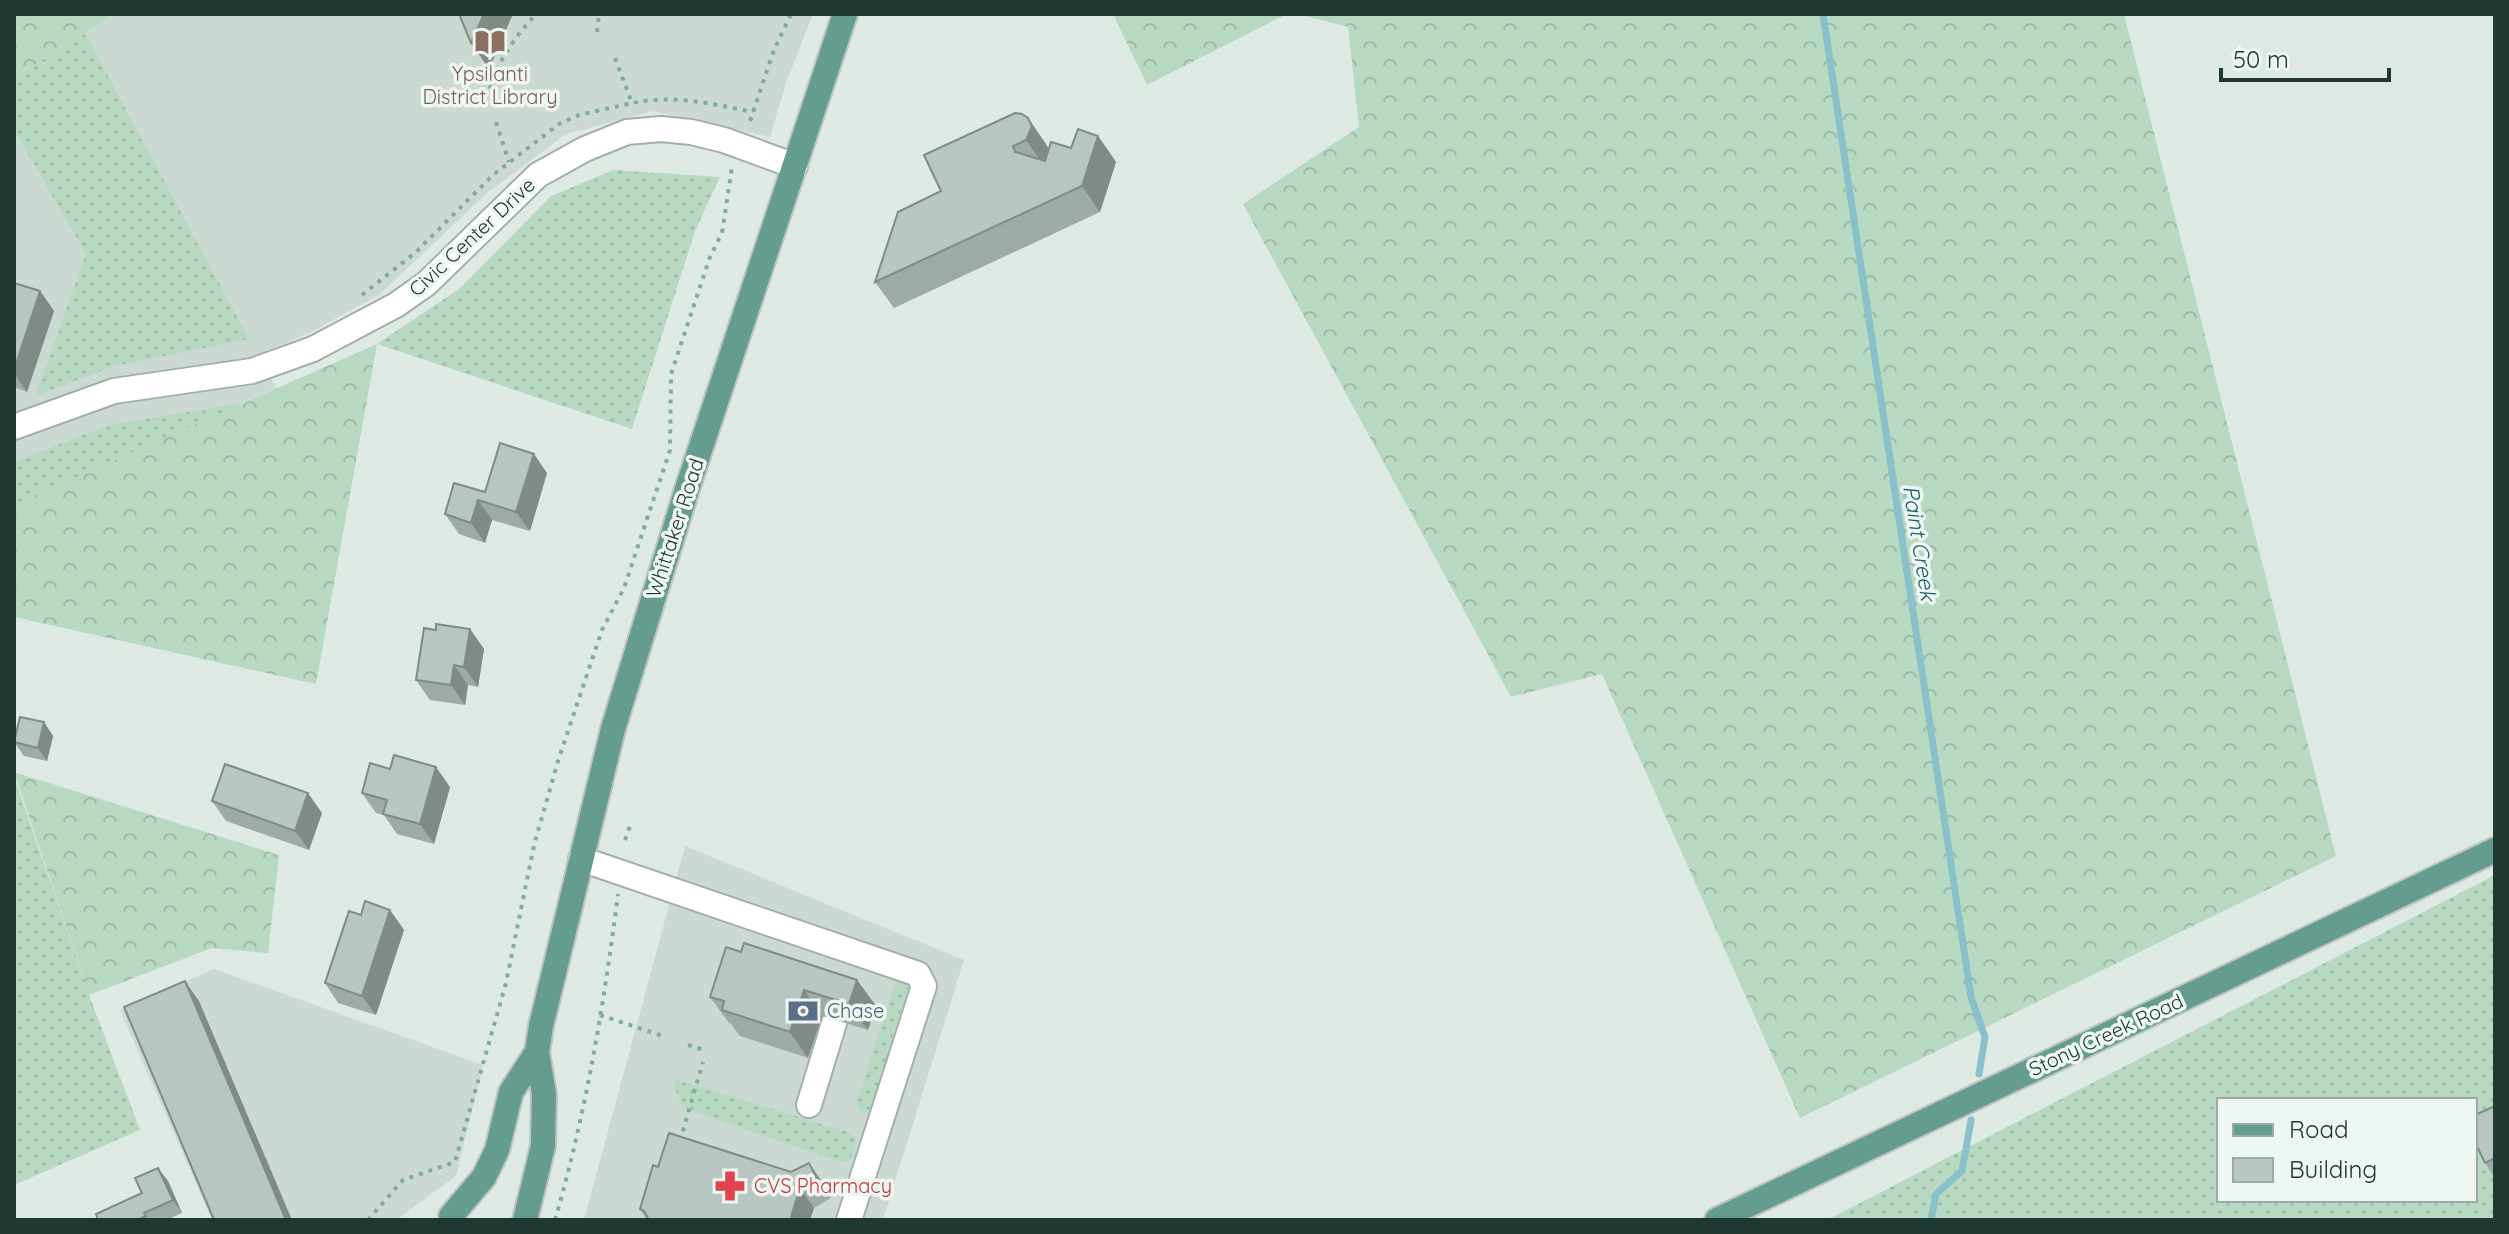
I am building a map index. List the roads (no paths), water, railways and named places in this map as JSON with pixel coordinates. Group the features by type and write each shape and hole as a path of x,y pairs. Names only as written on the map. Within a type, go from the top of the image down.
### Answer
{"main road":[{"name":"Whittaker Road","path":"525,1220 543,1146 544,1094 537,1052 613,729 688,486 845,14"},
{"name":"Stony Creek Road","path":"1717,1220 2495,850"},
{"name":"Whittaker Road","path":"454,1219 484,1177 497,1150 511,1092 537,1052"}],"street":[{"name":"Civic Center Drive","path":"14,427 114,391 252,371 313,349 396,305 426,284 538,175 585,149 627,132 661,129 691,132 724,140 795,166"},
{"path":"581,859 918,974 924,986 849,1220"},
{"path":"847,978 855,952"},
{"path":"809,1105 835,1020"}],"waterway":[{"name":"Paint Creek","path":"1823,14 1971,997 1985,1037 1979,1074"},
{"name":"Paint Creek","path":"1931,1220 1936,1194 1962,1171 1971,1120"}],"place":[{"name":"Ypsilanti District Library","path":"490,42"},
{"name":"Chase","path":"803,1011"},
{"name":"CVS Pharmacy","path":"730,1186"}]}
